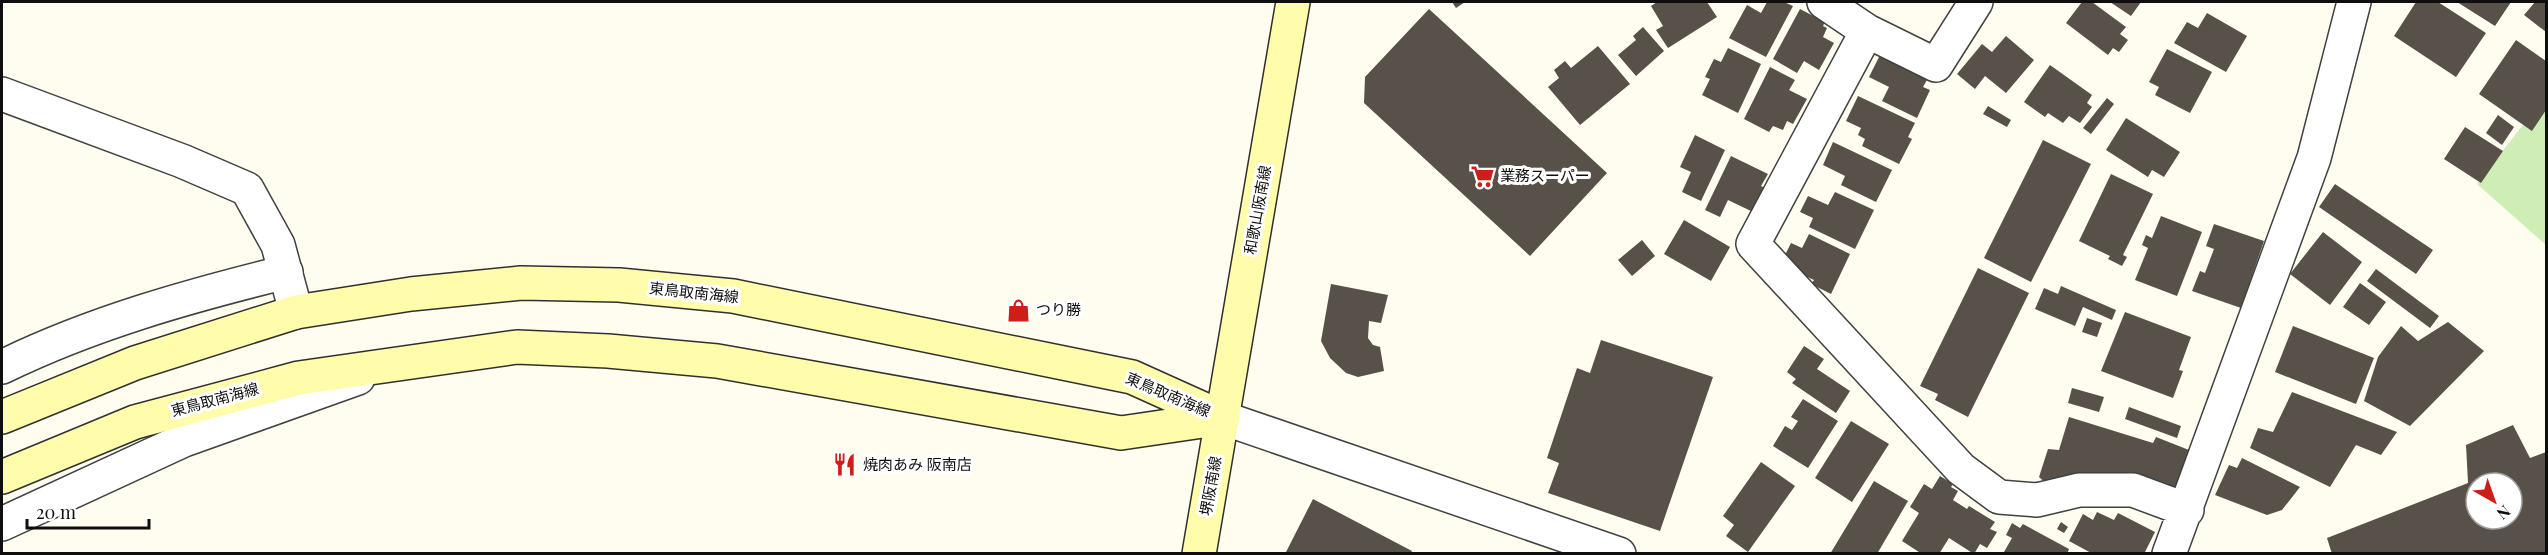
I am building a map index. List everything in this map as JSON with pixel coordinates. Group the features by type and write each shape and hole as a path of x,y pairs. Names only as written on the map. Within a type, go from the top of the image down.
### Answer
{"main road":[{"name":"和歌山阪南線","path":"1223,418 1293,2"},
{"name":"東鳥取南海線","path":"2,417 135,363 296,312 411,294 521,284 619,285 733,296 1132,377 1223,418"},
{"name":"東鳥取南海線","path":"2,477 135,422 299,378 517,347 608,351 717,361 1121,433 1223,418"},
{"name":"堺阪南線","path":"1199,554 1223,418"}],"street":[{"path":"1824,2 1867,31 1936,65 1976,2"},
{"path":"2169,554 2314,158 2354,2"},
{"path":"1867,31 1753,244 1961,469 1999,497 2037,501 2079,490 2133,490 2187,510"},
{"path":"2,94 182,161 247,189 278,245 296,312"},
{"path":"2,368 43,347 187,296 286,272"},
{"path":"2,524 184,440 397,365"},
{"path":"1223,418 1619,554"}],"green space":[{"path":"2546,95 2546,245 2477,184"}],"building":[{"path":"1452,2 1465,2 1456,8"},
{"path":"1657,2 1707,2 1717,17 1668,48 1656,30 1663,26 1651,6"},
{"path":"1767,2 1784,2 1793,6 1766,57 1729,38 1747,5 1761,13"},
{"path":"2082,2 2092,2 2126,27 2120,34 2128,40 2119,52 2113,48 2108,55 2066,23"},
{"path":"2110,2 2141,2 2131,16"},
{"path":"2416,2 2438,2 2486,33 2456,77 2394,36"},
{"path":"2457,2 2511,2 2495,26"},
{"path":"2535,2 2546,2 2546,32 2524,15"},
{"path":"1429,9 1607,173 1530,256 1364,103 1365,77"},
{"path":"1800,9 1825,22 1823,26 1827,28 1823,37 1834,43 1819,70 1804,61 1797,73 1773,59"},
{"path":"2207,13 2247,36 2226,72 2174,43 2187,22 2198,28"},
{"path":"1643,27 1664,51 1636,76 1618,55 1636,40 1633,36"},
{"path":"2006,36 2034,60 2006,93 1985,76 1975,89 1957,74 1982,44 1992,52"},
{"path":"2516,40 2546,61 2546,110 2532,131 2479,94"},
{"path":"1598,46 1630,84 1580,125 1548,87 1559,78 1554,70 1565,61 1571,68"},
{"path":"1728,48 1761,64 1738,113 1702,95 1710,79 1705,77 1714,59 1721,62"},
{"path":"2167,49 2212,72 2190,113 2155,95 2159,87 2149,82"},
{"path":"1880,55 1928,78 1923,87 1930,90 1917,118 1882,101 1889,87 1869,77"},
{"path":"2050,65 2092,95 2087,103 2092,107 2080,123 2069,116 2063,123 2048,113 2045,117 2024,102"},
{"path":"1770,67 1795,80 1789,90 1807,99 1793,124 1787,121 1783,130 1773,126 1769,132 1744,119"},
{"path":"1858,96 1915,123 1908,137 1912,139 1899,164 1862,146 1865,139 1858,135 1861,128 1846,121"},
{"path":"2107,98 2114,104 2091,134 2083,128"},
{"path":"1988,106 2011,120 2007,127 1983,114"},
{"path":"2498,115 2514,127 2502,145 2486,133"},
{"path":"2126,118 2180,152 2164,177 2152,170 2148,177 2106,150"},
{"path":"2465,127 2503,151 2481,183 2444,159"},
{"path":"1695,135 1725,150 1701,201 1682,192 1691,172 1680,167"},
{"path":"2043,140 2091,164 2031,282 1984,258"},
{"path":"1833,142 1892,170 1876,202 1841,185 1845,176 1823,165"},
{"path":"1731,156 1768,174 1761,186 1765,188 1753,212 1728,200 1720,217 1705,210"},
{"path":"2111,174 2153,194 2123,255 2127,257 2122,266 2108,259 2110,256 2079,241"},
{"path":"2335,184 2433,250 2416,274 2319,207"},
{"path":"1835,192 1874,210 1855,249 1809,227 1813,218 1800,212 1808,196 1828,205"},
{"path":"2161,216 2202,232 2177,296 2135,280 2148,248 2142,245 2146,235 2152,238"},
{"path":"1684,220 1730,247 1711,281 1664,254"},
{"path":"2214,224 2264,241 2241,308 2192,291 2200,271 2205,273 2214,249 2206,246"},
{"path":"2323,232 2362,262 2330,305 2290,274"},
{"path":"1809,234 1850,254 1831,294 1811,284 1814,280 1792,270 1783,259 1791,243 1802,248"},
{"path":"1642,240 1655,256 1632,276 1618,260"},
{"path":"1978,268 2029,293 1968,417 1935,400 1938,394 1920,386"},
{"path":"2376,269 2439,316 2430,328 2367,281"},
{"path":"2360,283 2386,302 2369,325 2343,307"},
{"path":"1331,284 1388,295 1381,323 1369,321 1368,338 1373,345 1380,347 1384,371 1358,377 1346,373 1330,358 1321,341"},
{"path":"2061,286 2116,310 2112,320 2083,307 2075,326 2035,309 2044,288 2058,294"},
{"path":"2125,312 2191,337 2179,370 2183,371 2173,398 2101,371"},
{"path":"2087,318 2102,323 2097,337 2082,332"},
{"path":"2448,322 2484,351 2410,426 2364,401 2378,357 2401,326 2418,341"},
{"path":"2293,326 2374,358 2356,404 2275,372"},
{"path":"1601,340 1713,377 1660,531 1548,493 1559,463 1547,458 1577,368 1590,373"},
{"path":"1804,346 1824,359 1817,369 1850,391 1836,413 1792,383 1796,379 1787,372"},
{"path":"2072,388 2104,397 2099,412 2068,403"},
{"path":"2292,392 2397,432 2381,455 2356,445 2330,487 2250,448 2258,428 2273,432"},
{"path":"1803,399 1838,421 1808,468 1773,446 1785,426 1792,430 1798,421 1791,417"},
{"path":"2129,407 2181,426 2177,438 2125,419"},
{"path":"2069,417 2153,443 2156,437 2189,450 2174,490 2049,486 2039,477 2048,449 2059,450"},
{"path":"1851,421 1889,444 1852,502 1815,478"},
{"path":"2513,425 2530,458 2546,452 2546,554 2332,554 2327,538 2464,485 2464,531 2524,531 2524,471 2467,471 2466,445"},
{"path":"2242,458 2300,487 2282,510 2267,515 2215,495 2229,465 2237,468"},
{"path":"1761,462 1795,486 1748,552 1726,536 1734,525 1723,516"},
{"path":"1940,476 1953,484 1951,487 1958,491 1953,500 1967,509 1969,506 1995,522 1990,529 1997,532 1987,548 1980,544 1974,554 1949,538 1939,554 1922,554 1902,541 1919,513 1910,507 1924,484 1932,489"},
{"path":"1874,481 1908,501 1877,554 1830,554"},
{"path":"1313,499 1412,551 1410,554 1285,554"},
{"path":"2097,512 2114,520 2118,513 2155,532 2144,554 2093,554 2069,541 2083,514 2093,520"},
{"path":"2061,522 2068,527 2064,533 2057,529"},
{"path":"2012,523 2020,528 2023,524 2069,549 2067,554 2007,554 2004,552 2012,538 2006,535"}],"place":[{"name":"業務スーパー","path":"1482,176"},
{"name":"つり勝","path":"1018,310"},
{"name":"焼肉あみ 阪南店","path":"845,465"}]}
